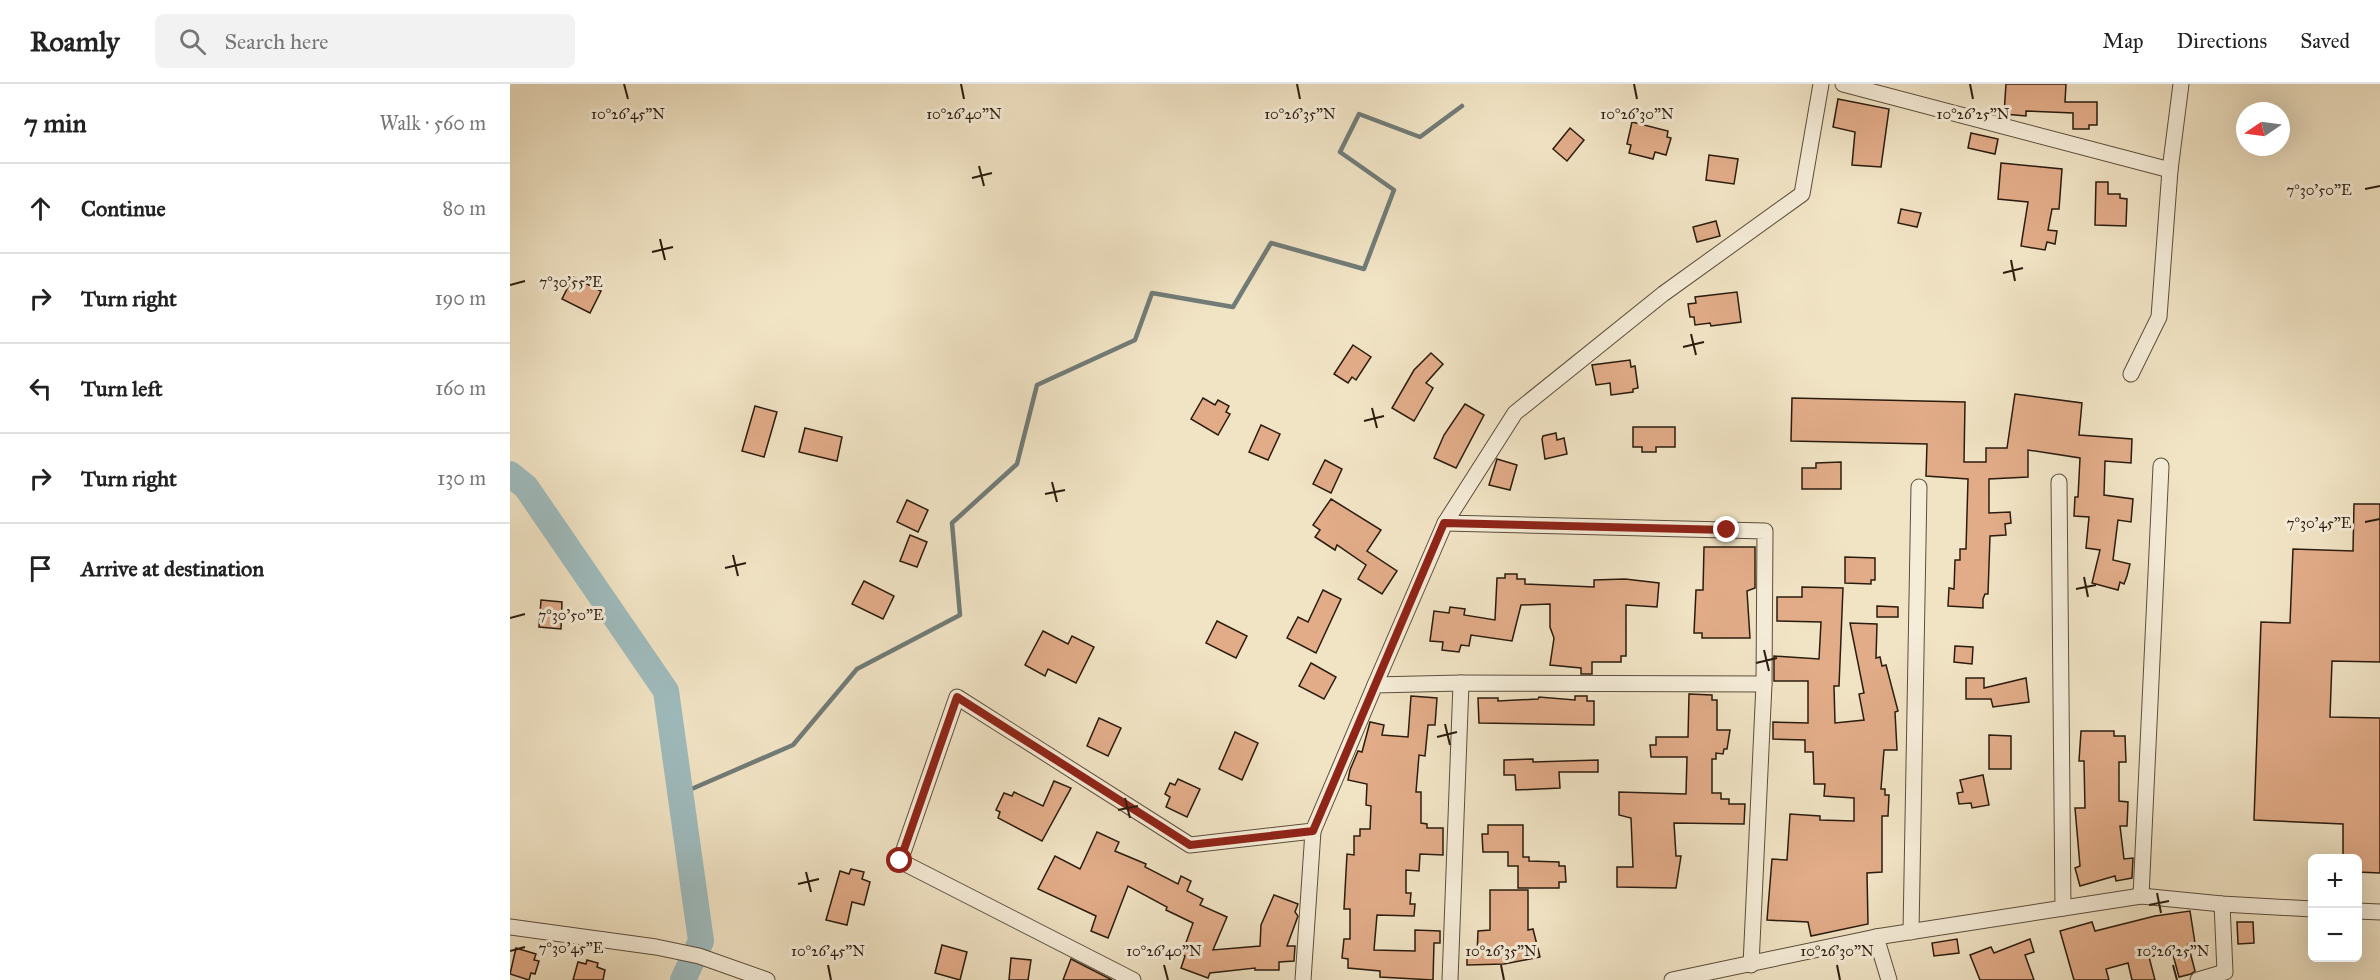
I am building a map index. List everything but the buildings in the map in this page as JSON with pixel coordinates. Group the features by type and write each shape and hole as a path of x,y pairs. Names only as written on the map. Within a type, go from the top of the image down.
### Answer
{"street":[{"path":"1303,980 1313,831 1444,523 1515,413 1663,294 1803,194 1821,84"},
{"path":"1843,84 2170,170"},
{"path":"2131,374 2159,316 2170,170 2181,84"},
{"path":"2141,896 2161,466"},
{"path":"2059,482 2063,908"},
{"path":"1911,932 1919,487"},
{"path":"1444,523 1765,531 1764,684 1751,965"},
{"path":"1375,685 1461,682 1764,684"},
{"path":"1450,980 1461,682"},
{"path":"1133,980 900,861 957,697 1190,845 1313,831"},
{"path":"1672,980 1876,937 2141,896 2222,904 2308,909"},
{"path":"2198,980 2224,972 2222,904"},
{"path":"2362,911 2380,912"},
{"path":"510,927 656,947 699,956 767,980"},
{"path":"1876,937 1889,980"}],"waterway":[{"path":"680,794 793,745 857,669 960,615 952,523 1017,464 1037,385 1135,340 1152,293 1233,307 1271,243 1364,269 1394,190 1340,152 1359,114 1420,137 1462,106"},
{"path":"510,474 526,487 666,691 701,941 683,980"}],"route":[{"path":"900,861 957,697 1190,845 1313,831 1444,523 1727,530"}]}
